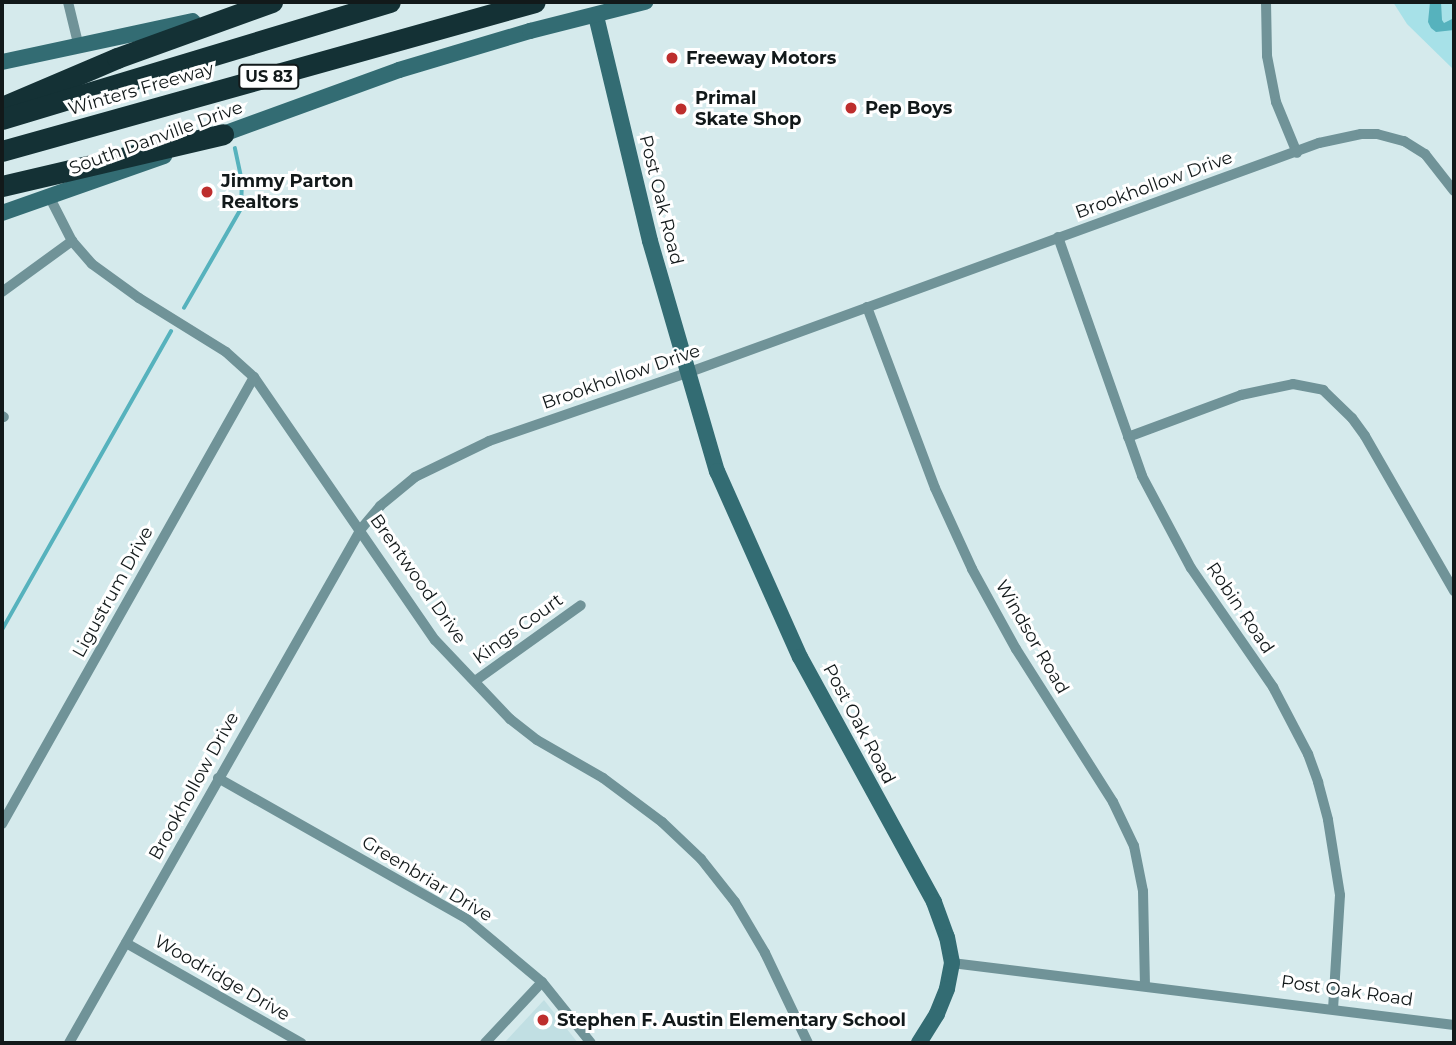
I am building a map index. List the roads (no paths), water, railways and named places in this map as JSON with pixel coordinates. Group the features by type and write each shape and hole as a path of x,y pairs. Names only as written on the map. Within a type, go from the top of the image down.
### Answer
{"highway":[{"path":"2,107 117,58 272,2"},
{"name":"Winters Freeway","path":"2,119 390,2"},
{"name":"Winters Freeway","path":"2,151 535,2"},
{"path":"2,186 223,134"}],"street":[{"path":"68,2 79,47"},
{"path":"2,62 170,27 266,2"},
{"name":"South Danville Drive","path":"2,213 50,198 399,70 530,31 645,2"},
{"path":"1266,2 1267,55 1276,102 1297,153"},
{"name":"Post Oak Road","path":"596,16 650,241 718,471 800,657 933,902 947,937 952,963 1145,984 1454,1025"},
{"name":"Brookhollow Drive","path":"69,1043 361,529 380,506 415,477 489,441 687,373 1319,144 1361,134 1377,134 1404,141 1425,154 1454,191"},
{"name":"Brentwood Drive","path":"50,198 72,241 92,264 112,280 226,352 254,377 435,640 510,719 537,740 623,793 662,822 701,859 735,902 765,953 808,1043"},
{"name":"Robin Road","path":"1058,237 1142,476 1165,522 1221,614 1273,687 1311,763 1328,820 1340,895 1333,1008"},
{"path":"2,292 72,241"},
{"name":"Windsor Road","path":"867,307 934,488 972,569 1016,649 1113,802 1134,846 1143,891 1145,984"},
{"name":"Ligustrum Drive","path":"2,824 254,377"},
{"path":"1128,437 1241,395 1293,384 1323,390 1352,418 1365,436 1454,592"},
{"name":"Kings Court","path":"475,681 581,605"},
{"name":"Greenbriar Drive","path":"218,778 467,919 542,982 591,1043"},
{"name":"Woodridge Drive","path":"126,943 300,1043"},
{"path":"919,1043 937,1014 952,963"},
{"path":"485,1043 542,982"}],"waterway":[{"path":"184,308 241,209 242,182 235,149"},
{"path":"2,630 171,331"}],"place":[{"name":"Freeway Motors","path":"672,58"},
{"name":"Pep Boys","path":"851,108"},
{"name":"Primal Skate Shop","path":"681,109"},
{"name":"Jimmy Parton Realtors","path":"207,192"},
{"name":"Stephen F. Austin Elementary School","path":"543,1020"}]}
